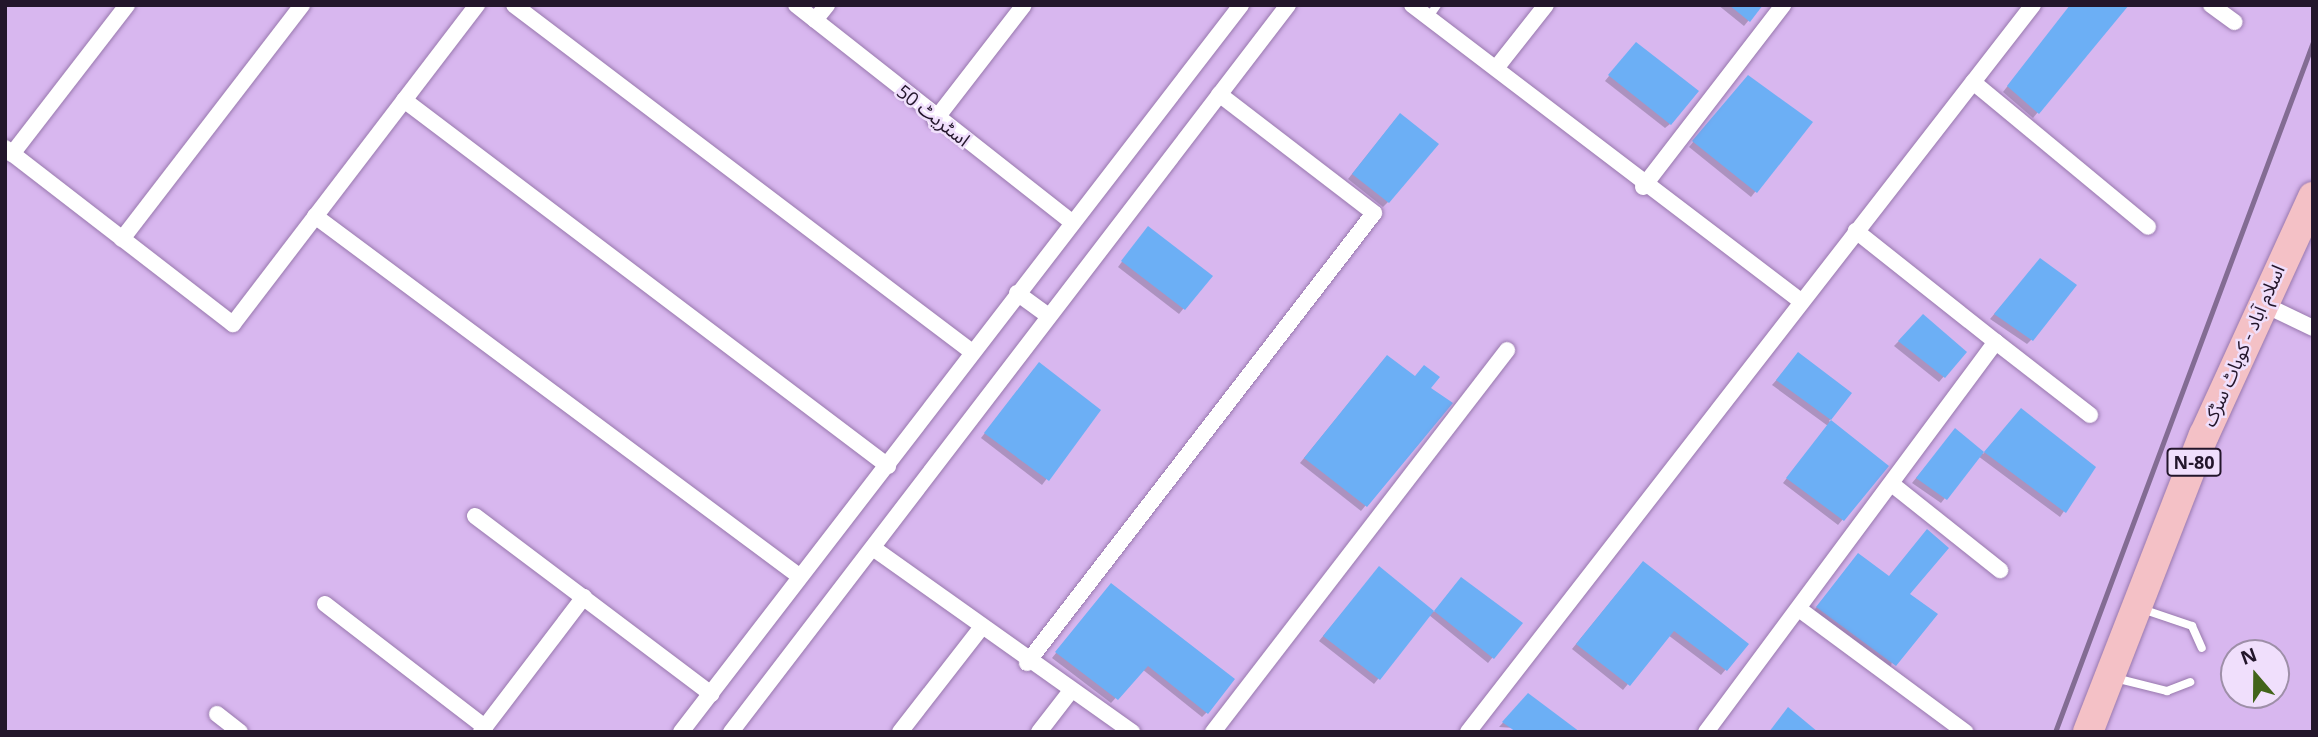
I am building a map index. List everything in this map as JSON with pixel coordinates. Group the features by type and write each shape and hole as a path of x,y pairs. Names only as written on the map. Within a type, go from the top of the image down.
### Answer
{"highway":[{"name":"اسلام آباد - کوہاٹ سڑک","path":"2088,732 2135,607 2263,304 2313,197"}],"street":[{"path":"127,5 9,151 233,324 477,5"},
{"path":"122,239 302,5"},
{"path":"514,5 972,352"},
{"name":"اسٹریٹ 50","path":"796,5 935,120 1073,223"},
{"path":"815,20 827,5"},
{"path":"935,120 1024,5"},
{"path":"681,732 1241,5"},
{"path":"731,732 1288,5"},
{"path":"1412,5 1432,11 1643,187 1800,301"},
{"path":"1497,67 1546,5"},
{"path":"1643,187 1783,5"},
{"path":"1468,732 1800,301 2033,5"},
{"path":"2210,5 2234,22"},
{"path":"1973,82 2148,227"},
{"path":"1027,663 1374,213 1219,94"},
{"path":"404,100 888,466"},
{"path":"315,216 799,576"},
{"path":"1856,231 2090,415"},
{"path":"1017,293 1049,316"},
{"path":"2263,304 2313,328"},
{"path":"1706,732 1893,485 1996,342"},
{"path":"1213,732 1507,350"},
{"path":"1893,485 2000,570"},
{"path":"475,516 711,694"},
{"path":"873,548 1027,663 1132,732"},
{"path":"325,604 483,729 584,597"},
{"path":"1800,609 1965,732"},
{"path":"900,732 981,628"},
{"path":"1039,732 1070,692"},
{"path":"218,713 240,732"}],"lane":[{"path":"2135,607 2192,626 2202,648"},
{"path":"2108,677 2167,691 2190,682"}],"building":[{"path":"1729,5 1763,5 1750,22"},
{"path":"2070,5 2129,5 2039,114 2007,86"},
{"path":"1636,42 1699,91 1671,125 1608,75"},
{"path":"1748,75 1813,122 1757,193 1692,141"},
{"path":"1400,113 1439,144 1389,203 1352,174"},
{"path":"1148,226 1213,276 1185,310 1121,261"},
{"path":"2040,258 2077,285 2033,341 1994,314"},
{"path":"1923,314 1967,352 1945,378 1898,341"},
{"path":"1798,352 1852,393 1831,420 1776,380"},
{"path":"1387,355 1415,376 1424,365 1440,377 1431,388 1453,403 1367,507 1304,458"},
{"path":"1039,362 1101,410 1049,481 984,433"},
{"path":"2021,408 2096,467 2066,513 1984,452"},
{"path":"1831,420 1889,466 1844,521 1786,478"},
{"path":"1955,428 1984,452 1947,500 1916,478"},
{"path":"1927,529 1949,548 1910,594 1938,614 1896,666 1816,607 1858,553 1889,576"},
{"path":"1643,561 1749,644 1727,671 1674,631 1630,686 1576,644"},
{"path":"1379,566 1434,611 1380,680 1323,636"},
{"path":"1461,577 1523,623 1494,659 1434,611"},
{"path":"1111,583 1235,679 1208,714 1148,666 1118,700 1055,652"},
{"path":"1528,693 1580,732 1516,732 1502,722"},
{"path":"1788,707 1818,732 1769,732"}],"railway":[{"path":"2055,732 2313,42"}]}
